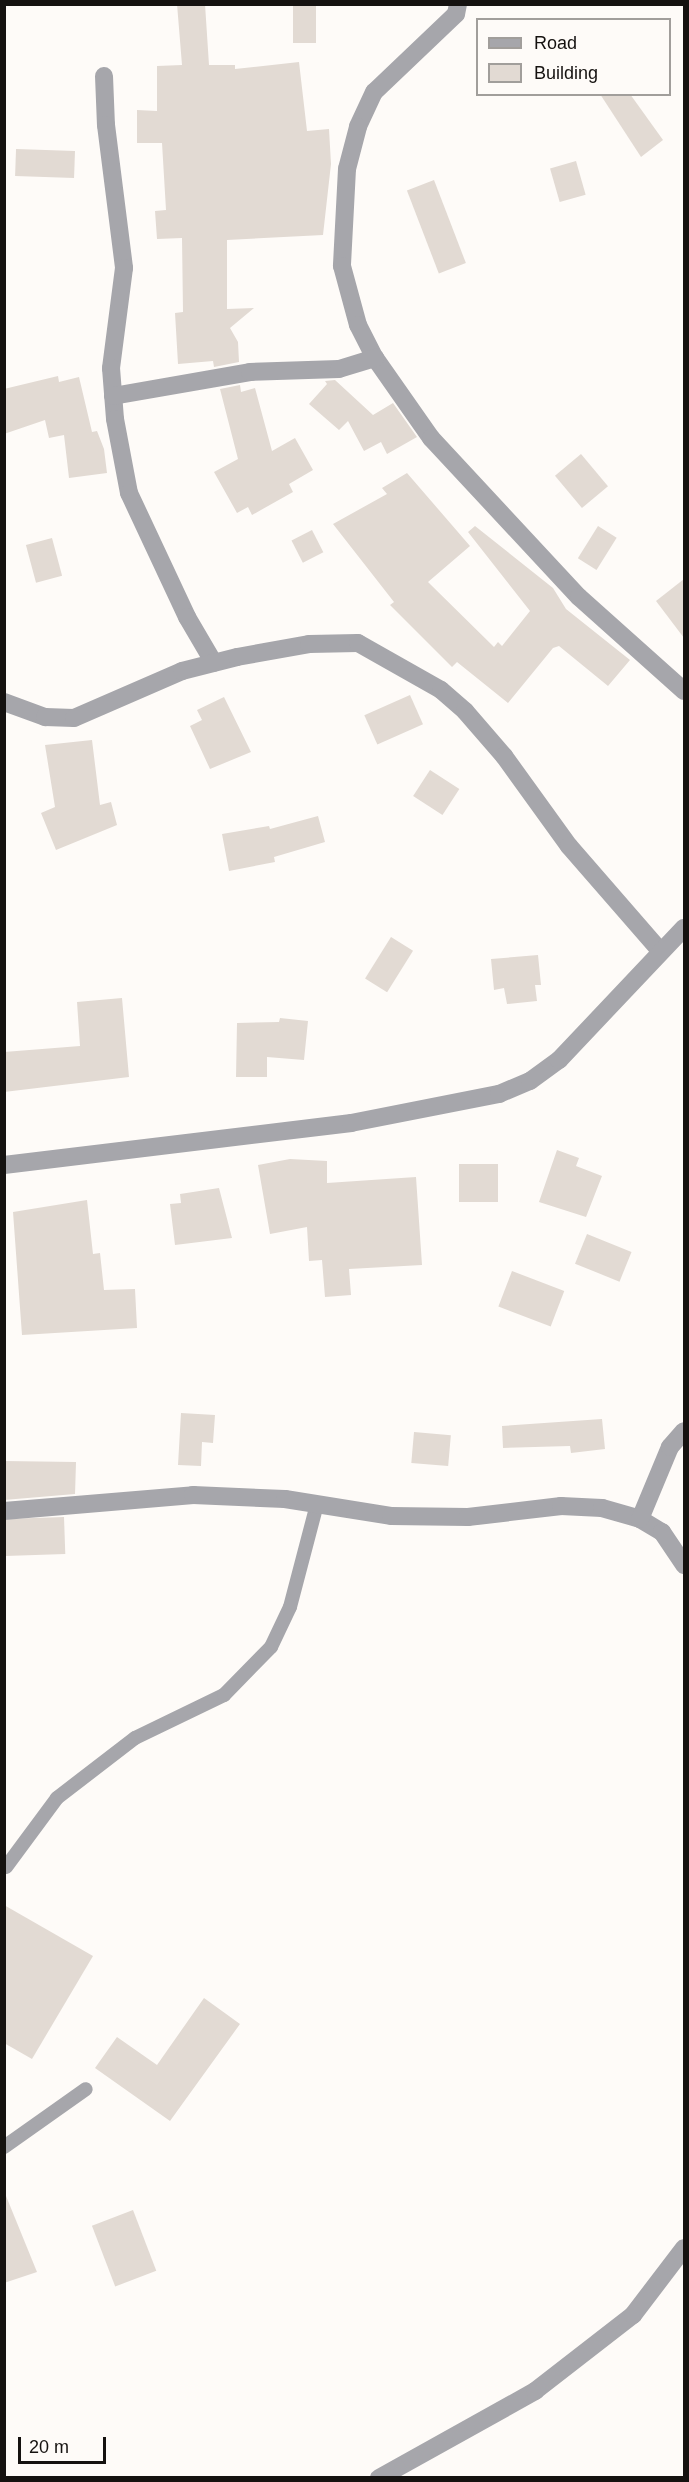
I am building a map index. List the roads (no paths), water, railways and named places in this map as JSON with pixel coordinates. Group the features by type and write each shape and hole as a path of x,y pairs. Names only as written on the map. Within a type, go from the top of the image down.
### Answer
{"street":[{"path":"462,8 374,92 347,170 342,266 358,325 375,358 431,438 579,597 684,692"},
{"path":"104,76 106,125 124,268 111,368 113,396 129,493 187,616 214,663"},
{"path":"113,396 250,372 339,369 375,358"},
{"path":"4,702 45,717 74,718 182,671 309,644 358,643 441,690 504,756 569,846 661,952"},
{"path":"4,1165 351,1123 499,1094 530,1082 559,1060 684,928"},
{"path":"640,1519 670,1447 684,1431"},
{"path":"4,1511 194,1495 317,1504 391,1516 468,1517 572,1506 602,1508 640,1519 662,1532 684,1565"},
{"path":"379,2478 535,2391 633,2315 684,2248"}],"lane":[{"path":"6,1867 57,1798 135,1738 224,1695 271,1647 290,1607 317,1504"},
{"path":"4,2147 86,2089"}]}
